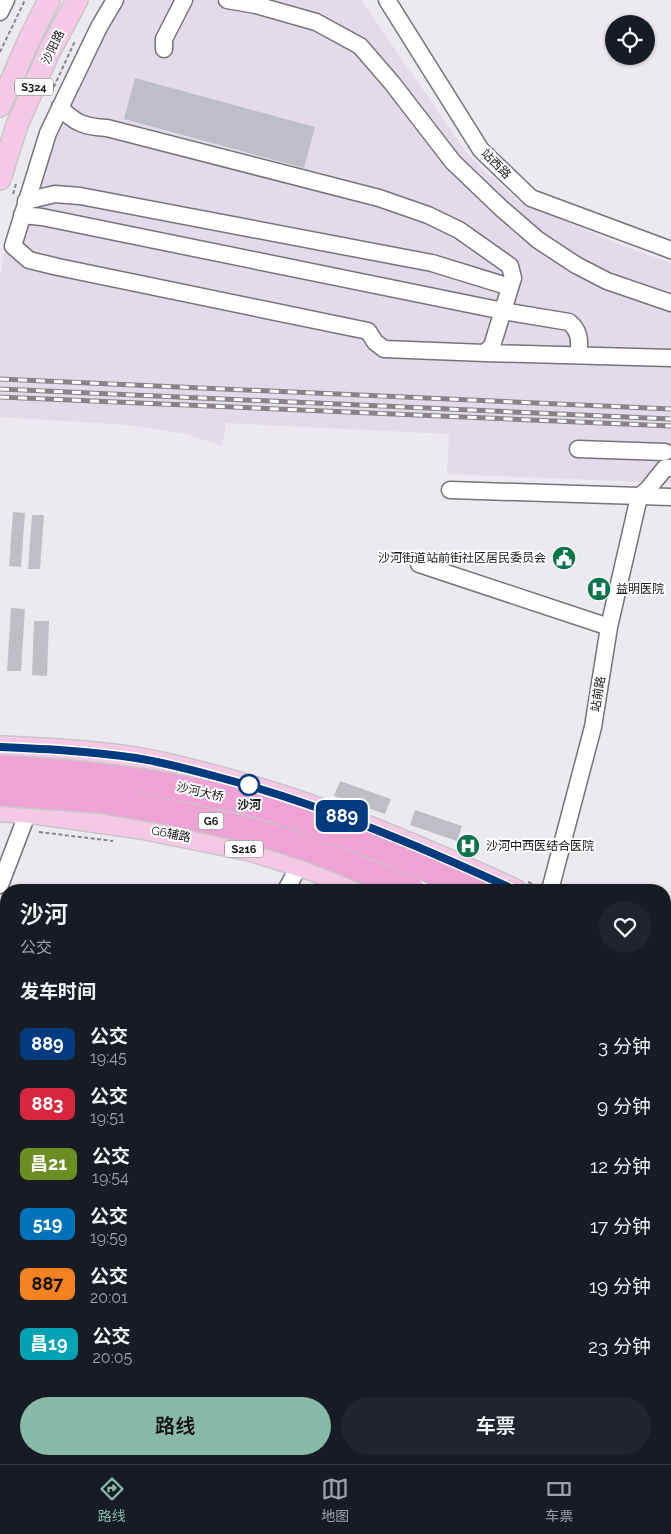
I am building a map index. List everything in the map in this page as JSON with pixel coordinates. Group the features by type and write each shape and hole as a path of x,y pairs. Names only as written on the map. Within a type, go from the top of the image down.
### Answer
{"highway":[{"name":"沙河大桥","path":"0,768 68,773 174,786 261,806 406,859 462,884"},
{"name":"G6","path":"0,793 100,800 169,812 254,831 313,850 397,884"}],"main road":[{"name":"沙阳路","path":"0,106 49,0"},
{"name":"沙阳路","path":"0,178 17,125 49,52 76,0"},
{"path":"0,747 136,758 176,766 267,790 349,818 456,862 502,884"},
{"name":"G6辅路","path":"0,811 28,812 141,828 250,850 348,884"}],"street":[{"path":"0,12 6,0"},
{"path":"114,0 48,132 13,246 29,260 368,331 375,342 384,349 671,358"},
{"path":"164,49 164,40 184,0"},
{"path":"227,0 256,5 316,22 360,46 392,82 453,162 538,240 576,265 607,281 671,303"},
{"name":"站西路","path":"386,0 481,150 531,198 671,250"},
{"path":"60,107 70,118 92,128 107,128 370,196 428,215 459,230 510,266 513,278 492,346 484,352"},
{"path":"24,208 55,194 80,196 432,263 510,287"},
{"path":"24,208 42,217 503,311 569,322 576,328 579,340 579,355"},
{"path":"578,449 668,460 648,489 639,497"},
{"path":"450,490 671,497"},
{"name":"站前路","path":"552,884 593,727 609,627 639,497"},
{"path":"419,564 609,627"},
{"path":"0,779 29,780 103,788 217,809 258,820 348,850 430,884"},
{"path":"1,884 28,812"},
{"path":"289,884 298,866"}],"path":[{"path":"0,52 25,0"}],"shaded area":[{"path":"104,0 361,0 466,152 520,202 623,246 671,263 671,483 447,474 449,434 226,423 222,446 187,434 129,425 0,417 0,276 8,233 35,148 66,71"}],"building":[{"path":"135,78 315,127 304,168 124,119"},
{"path":"13,512 25,513 21,567 9,566"},
{"path":"32,515 44,515 40,569 28,569"},
{"path":"11,608 25,609 21,671 7,671"},
{"path":"34,621 49,621 47,676 32,675"},
{"path":"340,781 391,799 385,814 334,796"},
{"path":"415,810 462,826 457,841 410,825"}],"railway":[{"path":"0,379 671,409"},
{"path":"0,389 671,419"},
{"path":"0,397 671,426"}],"bus line":[{"name":"889","path":"0,747 136,758 176,766 267,790 349,818 456,862 502,884"}],"place":[{"name":"沙河街道站前街社区居民委员会","path":"564,558"},
{"name":"益明医院","path":"599,589"},
{"name":"沙河","path":"249,785"},
{"name":"沙河中西医结合医院","path":"468,846"}]}
